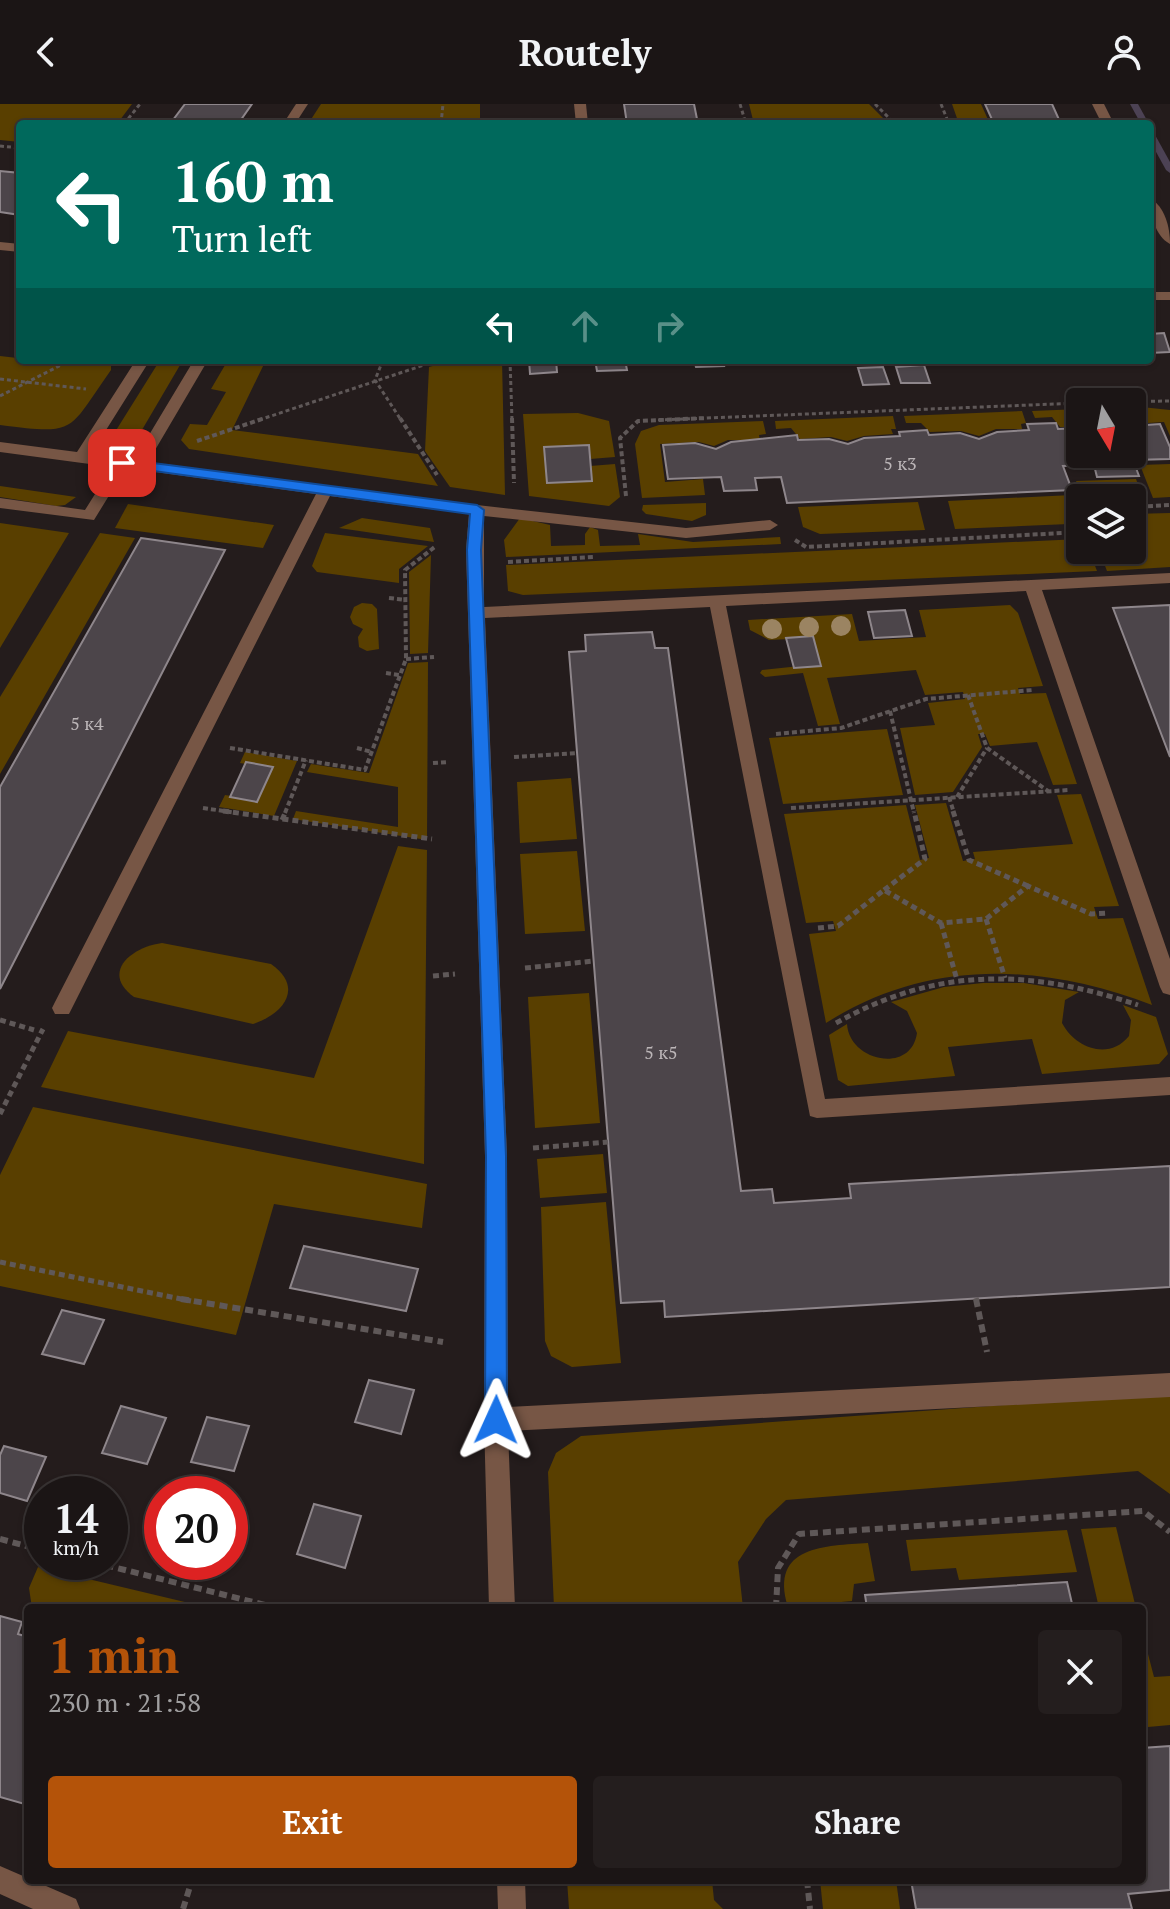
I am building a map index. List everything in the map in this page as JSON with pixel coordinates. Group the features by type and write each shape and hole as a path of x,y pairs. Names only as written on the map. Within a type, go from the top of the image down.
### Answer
{"lane":[{"path":"1154,210 1170,240"},
{"path":"81,458 140,364"},
{"path":"0,503 89,516 130,464 198,364"},
{"path":"0,447 477,510 686,533 770,525"},
{"path":"62,1008 325,490"},
{"path":"477,510 477,613 496,1156 496,1420 502,1604"},
{"path":"477,613 1170,578"},
{"path":"1032,585 1170,987"},
{"path":"717,600 817,1109 1170,1086"},
{"path":"496,1420 1170,1385"},
{"path":"0,1880 66,1909"},
{"path":"511,1884 512,1909"}],"path":[{"path":"127,120 140,104"},
{"path":"875,104 891,120"},
{"path":"0,396 63,364"},
{"path":"375,380 381,364"},
{"path":"183,446 426,364"},
{"path":"510,364 514,485"},
{"path":"0,379 122,393"},
{"path":"375,380 439,478"},
{"path":"1146,401 1170,401"},
{"path":"630,525 620,438 638,421 1066,404"},
{"path":"1146,506 1170,505"},
{"path":"770,525 806,547 1066,533"},
{"path":"198,743 365,770 406,659 405,570 436,546"},
{"path":"389,598 406,600"},
{"path":"406,659 434,657"},
{"path":"386,673 399,675"},
{"path":"841,728 926,699 1044,689"},
{"path":"968,695 987,748 1049,791"},
{"path":"808,929 838,926 925,859 890,711"},
{"path":"357,748 372,752"},
{"path":"957,797 987,748"},
{"path":"510,757 577,753"},
{"path":"282,820 306,760"},
{"path":"784,808 1079,789"},
{"path":"949,797 969,860 1091,914 1121,912"},
{"path":"167,802 432,839"},
{"path":"884,890 941,923 986,919 1028,886"},
{"path":"986,919 1005,978"},
{"path":"941,923 957,980"},
{"path":"519,968 594,961"},
{"path":"827,1028 874,1002 957,980 1005,978 1076,986 1144,1007"},
{"path":"0,1114 40,1032 62,1008"},
{"path":"0,1020 40,1032"},
{"path":"528,1149 608,1142"},
{"path":"0,1262 242,1312 443,1342"},
{"path":"976,1298 987,1352"},
{"path":"776,1604 774,1584 787,1547 799,1534 1143,1511 1170,1532"},
{"path":"0,1539 24,1545"},
{"path":"128,1571 261,1604"},
{"path":"183,1909 191,1884"},
{"path":"807,1884 810,1909"}],"shaded area":[{"path":"0,104 132,104 120,120 16,120 16,142 0,140"},
{"path":"321,104 480,104 480,120 311,120"},
{"path":"749,104 869,104 885,120 753,120"},
{"path":"952,104 981,104 988,120 958,120"},
{"path":"0,356 16,358 16,364 111,364 111,370 86,406 68,424 44,429 0,425"},
{"path":"158,364 181,364 139,435 120,441 113,437"},
{"path":"226,364 264,364 232,430 418,454 438,486 189,449 181,440 190,424 207,425 226,392 211,389"},
{"path":"440,364 502,364 505,495 450,487 425,451 429,367"},
{"path":"1146,407 1170,410 1170,436 1164,422 1146,423"},
{"path":"1066,410 1066,427 1060,427 1052,417 1035,418 1032,411"},
{"path":"1022,411 1026,423 1021,424 1022,429 996,429 979,436 961,431 930,432 921,423 906,423 904,416"},
{"path":"578,413 609,421 615,457 590,459 588,445 545,447 547,482 591,481 590,466 615,464 620,497 609,506 529,496 523,414"},
{"path":"893,416 896,429 891,429 893,434 847,441 831,437 800,439 791,428 776,429 775,421"},
{"path":"763,421 766,434 759,435 760,440 728,440 714,446 699,442 660,444 665,482 703,479 705,495 642,498 635,444 641,431 659,425"},
{"path":"1170,464 1170,497 1153,498 1141,468 1146,468 1146,465"},
{"path":"1136,479 1138,484 1077,484 1076,481"},
{"path":"0,486 76,497 65,505 56,506 0,497"},
{"path":"1066,495 1066,524 955,529 948,501"},
{"path":"918,502 925,530 820,534 803,527 798,507"},
{"path":"706,503 706,515 692,521 646,514 642,510 643,505"},
{"path":"128,504 274,525 263,548 115,528"},
{"path":"1170,513 1170,567 1107,571 1104,564 1146,564 1146,514"},
{"path":"362,518 430,528 434,542 339,528"},
{"path":"520,518 550,525 551,546 585,545 585,534 590,527 598,530 600,546 640,545 638,534 693,542 780,537 781,544 506,557 504,540"},
{"path":"0,523 69,533 0,648"},
{"path":"100,533 135,538 0,774 0,697"},
{"path":"325,533 428,546 399,569 399,583 317,572 312,566"},
{"path":"1066,540 1066,564 1094,564 1097,571 523,595 508,591 506,565"},
{"path":"431,555 428,653 410,654 409,572"},
{"path":"362,603 372,604 377,609 379,649 367,651 359,647 358,637 363,629 353,624 350,617 354,607"},
{"path":"1010,605 1018,613 1043,686 1018,688 1020,694 1046,693 1077,784 1053,785 1037,742 990,746 985,734 978,734 982,747 953,792 915,795 900,728 935,725 928,703 965,699 963,692 925,695 916,670 827,678 840,724 818,726 803,673 765,677 760,673 762,670 819,664 812,638 769,640 750,630 748,620 852,614 859,641 926,637 919,610"},
{"path":"428,662 427,840 293,819 296,811 398,827 398,787 307,772 311,764 369,773 408,663"},
{"path":"887,729 903,795 783,804 769,738"},
{"path":"245,752 297,761 274,816 219,807 225,795 256,800 270,768 240,763"},
{"path":"571,778 577,839 520,843 517,782"},
{"path":"1081,794 1119,906 1094,907 1098,919 1123,918 1152,1005 1069,981 1027,975 986,974 945,978 904,987 865,1002 826,1023 809,934 836,931 833,921 806,923 784,814 906,805 920,860 929,858 915,805 946,803 963,861 975,859 973,852 1073,844 1057,795"},
{"path":"398,846 427,850 424,1164 41,1087 68,1031 314,1078"},
{"path":"577,851 585,931 525,934 520,854"},
{"path":"162,943 271,964 287,982 286,999 273,1014 253,1024 134,997 120,979 124,962 140,950"},
{"path":"1024,983 1079,992 1065,1000 1062,1023 1075,1039 1093,1048 1112,1048 1129,1036 1131,1020 1123,1005 1156,1017 1168,1054 1159,1064 1042,1074 1032,1039 948,1047 955,1076 848,1086 838,1080 829,1035 847,1024 850,1037 868,1054 880,1058 904,1055 917,1033 907,1011 891,1002 944,987"},
{"path":"589,993 600,1123 535,1128 528,997"},
{"path":"33,1107 427,1184 422,1228 274,1204 236,1335 0,1286 0,1175"},
{"path":"603,1154 607,1193 540,1198 537,1159"},
{"path":"606,1202 621,1363 572,1367 551,1356 545,1341 541,1207"},
{"path":"1170,1393 1170,1494 1138,1471 786,1500 766,1519 738,1562 743,1604 554,1604 548,1472 556,1453 581,1436"},
{"path":"1116,1527 1135,1604 1098,1604 1081,1529"},
{"path":"1067,1530 1077,1572 959,1580 956,1568 911,1571 906,1540"},
{"path":"868,1543 875,1581 854,1584 852,1601 787,1604 784,1587 787,1571 794,1560 819,1548"},
{"path":"32,1580 93,1580 193,1604 31,1604 29,1588"},
{"path":"1146,1646 1154,1677 1170,1676 1170,1725 1148,1727"},
{"path":"567,1884 712,1884 714,1900 723,1909 569,1909"},
{"path":"820,1884 897,1884 900,1909 823,1909"}],"building":[{"path":"185,104 252,104 241,120 173,120"},
{"path":"624,104 694,104 697,120 626,120"},
{"path":"985,104 1052,104 1059,120 992,120"},
{"path":"0,171 16,173 16,214 0,212"},
{"path":"1164,333 1170,352 1154,353 1154,334"},
{"path":"529,364 556,364 557,372 530,374"},
{"path":"596,364 626,364 627,370 597,371"},
{"path":"695,364 724,366 696,367"},
{"path":"924,365 930,383 901,383 896,367"},
{"path":"883,367 889,384 863,385 858,368"},
{"path":"1056,423 1058,429 1066,429 1066,466 1063,466 1070,484 1066,484 1066,490 787,503 781,477 755,478 757,490 724,491 721,477 668,479 663,445 695,443 716,449 731,442 797,435 798,440 829,439 848,444 864,438 900,436 899,432 927,430 929,435 960,433 979,439 997,432 1029,430 1027,424"},
{"path":"1160,424 1170,447 1170,459 1146,460 1146,425"},
{"path":"589,445 592,481 547,483 544,447"},
{"path":"1095,468 1136,468 1139,476 1097,477"},
{"path":"141,538 225,550 0,989 0,787"},
{"path":"1170,605 1170,757 1113,608"},
{"path":"905,610 912,636 874,638 868,612"},
{"path":"652,632 655,648 668,648 741,1191 772,1189 774,1203 851,1198 849,1184 1170,1166 1170,1287 665,1317 664,1301 621,1303 569,652 586,651 585,635"},
{"path":"813,636 821,666 794,668 786,638"},
{"path":"246,762 273,767 257,802 230,797"},
{"path":"304,1246 418,1269 406,1311 290,1288"},
{"path":"62,1310 104,1320 84,1364 42,1354"},
{"path":"369,1380 414,1390 401,1434 355,1422"},
{"path":"121,1406 166,1418 147,1464 102,1453"},
{"path":"207,1417 249,1426 234,1471 191,1462"},
{"path":"4,1446 46,1457 38,1476 24,1476 24,1500 0,1493 0,1455"},
{"path":"314,1504 361,1516 345,1568 297,1554"},
{"path":"1067,1582 1072,1604 866,1604 865,1595"},
{"path":"0,1616 22,1622 18,1634 24,1636 24,1804 0,1797"},
{"path":"1170,1746 1170,1890 1128,1894 1132,1909 916,1909 912,1884 1146,1884 1146,1748"}],"waterway":[{"path":"1134,104 1143,120"},
{"path":"1154,140 1170,170"}],"route":[{"path":"122,463 477,510 474,550 496,1156 496,1420"}]}
